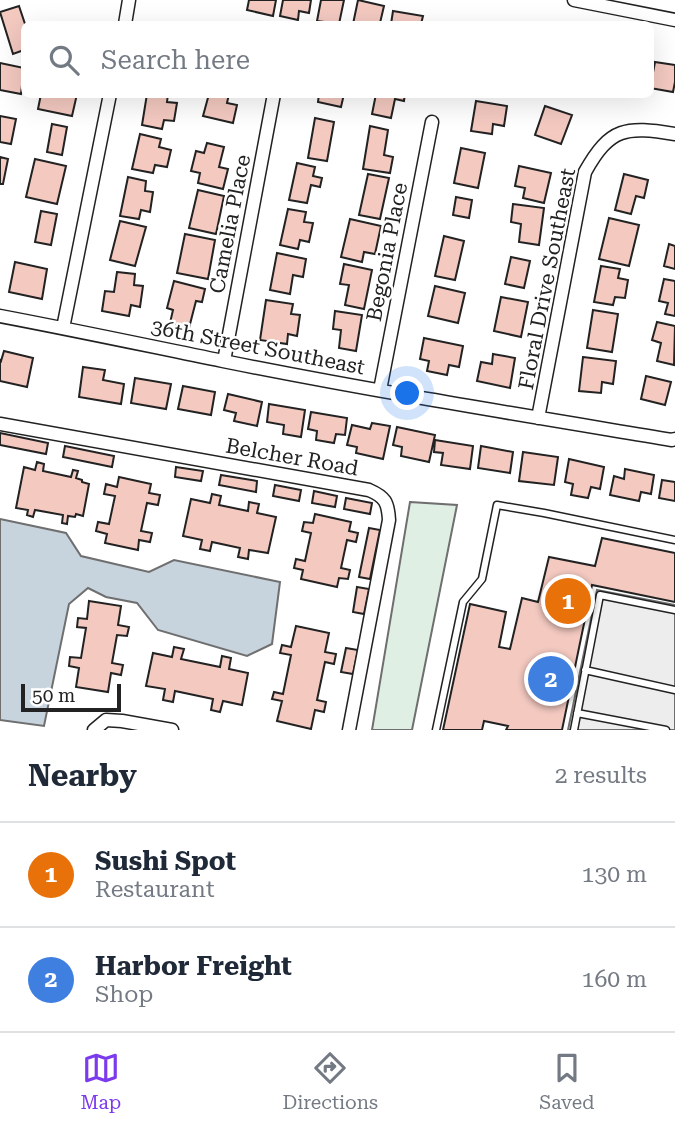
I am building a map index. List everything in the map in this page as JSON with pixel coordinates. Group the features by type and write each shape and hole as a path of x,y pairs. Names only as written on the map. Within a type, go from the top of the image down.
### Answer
{"street":[{"path":"126,21 130,0"},
{"path":"574,0 675,20"},
{"path":"63,328 109,98"},
{"name":"Camelia Place","path":"224,361 273,98"},
{"name":"Begonia Place","path":"380,390 432,122"},
{"name":"Floral Drive Southeast","path":"538,418 585,172 596,153 611,137 635,129 675,134"},
{"name":"36th Street Southeast","path":"0,316 380,390 675,439"},
{"name":"Belcher Road","path":"0,424 369,490 380,495 388,506 389,520 349,730"},
{"path":"94,730 106,720 172,730"}],"lane":[{"path":"436,730 463,602 482,579 497,505 675,540"},
{"path":"573,730 600,595 675,610"},
{"path":"585,670 675,690"},
{"path":"577,713 666,730"}],"green space":[{"path":"410,502 457,505 412,730 372,730"}],"shaded area":[{"path":"0,519 66,533 81,556 149,572 174,560 280,582 272,644 247,656 158,630 137,603 106,597 88,588 69,604 44,726 0,720"},
{"path":"597,590 675,605 675,730 568,730"}],"building":[{"path":"249,0 276,0 273,16 247,10"},
{"path":"283,0 311,0 309,13 299,11 298,20 280,16"},
{"path":"321,0 344,0 340,21 317,21"},
{"path":"358,0 384,6 380,21 354,21"},
{"path":"19,6 24,21 21,21 21,51 13,54 0,12"},
{"path":"393,11 423,16 422,21 391,21"},
{"path":"655,62 675,65 673,92 654,89"},
{"path":"0,63 21,67 21,94 0,90"},
{"path":"40,98 76,98 72,116 38,109"},
{"path":"146,98 168,98 167,102 177,103 174,121 164,120 162,129 142,125"},
{"path":"208,98 228,98 227,103 237,105 233,123 203,116"},
{"path":"318,98 343,98 341,107 318,102"},
{"path":"375,98 404,98 404,101 395,99 391,118 372,114"},
{"path":"476,101 507,106 504,126 493,124 492,134 471,131"},
{"path":"545,106 572,115 561,144 535,135"},
{"path":"0,116 16,119 11,144 0,142"},
{"path":"315,118 334,122 327,161 308,158"},
{"path":"52,124 67,127 62,155 47,152"},
{"path":"370,126 388,130 384,155 393,157 390,173 363,169"},
{"path":"140,134 161,139 159,147 171,150 167,167 155,165 153,173 132,169"},
{"path":"207,143 224,147 219,167 228,169 223,189 198,183 200,173 191,171 196,151 204,153"},
{"path":"461,148 485,153 478,188 454,183"},
{"path":"0,157 8,159 3,184 0,184"},
{"path":"35,159 66,166 57,204 26,197"},
{"path":"297,163 315,167 313,176 322,178 320,187 311,185 307,203 289,200"},
{"path":"519,166 551,173 544,203 523,198 525,188 515,186"},
{"path":"368,174 389,178 380,219 359,215"},
{"path":"624,174 648,180 644,198 636,196 631,214 615,210"},
{"path":"128,177 146,181 145,191 153,192 150,212 141,210 139,219 120,216"},
{"path":"198,190 224,196 216,234 189,228"},
{"path":"456,197 472,200 469,218 453,215"},
{"path":"513,204 544,208 539,245 519,242 521,224 511,222"},
{"path":"288,209 306,212 304,222 313,223 309,242 300,240 298,249 280,245"},
{"path":"41,211 57,214 51,245 35,242"},
{"path":"609,218 639,225 629,266 599,259"},
{"path":"350,219 381,226 375,254 364,252 362,262 341,257"},
{"path":"120,221 146,227 135,266 110,260"},
{"path":"185,234 215,240 208,279 177,273"},
{"path":"444,236 464,241 455,280 435,276"},
{"path":"669,244 675,246 675,269 664,266"},
{"path":"277,253 306,259 303,277 293,275 290,294 270,290"},
{"path":"511,257 530,261 524,288 505,284"},
{"path":"15,262 47,269 42,299 9,292"},
{"path":"344,264 372,270 364,309 345,305 349,285 340,284"},
{"path":"601,266 620,269 618,278 628,280 625,298 615,297 613,305 594,302"},
{"path":"117,272 135,274 134,285 143,286 140,307 131,305 129,316 102,311 105,291 114,292"},
{"path":"664,279 675,281 675,316 665,314 668,303 659,301"},
{"path":"174,281 205,289 202,302 196,301 189,328 170,323 173,310 167,308"},
{"path":"435,286 465,293 458,323 428,316"},
{"path":"501,297 528,302 521,337 494,331"},
{"path":"266,300 293,304 291,314 300,315 297,336 288,334 287,344 260,340"},
{"path":"593,310 618,314 612,352 587,348"},
{"path":"335,311 362,315 356,351 339,348 341,330 333,329"},
{"path":"657,322 675,326 674,365 657,361 661,343 652,340"},
{"path":"424,338 463,346 459,367 449,365 447,375 427,371 429,361 420,359"},
{"path":"4,351 33,358 27,387 0,381 0,360"},
{"path":"493,354 515,358 510,388 477,381 481,362 492,364"},
{"path":"583,357 616,361 613,384 602,382 601,393 579,391"},
{"path":"83,367 105,370 103,380 124,384 121,404 79,397"},
{"path":"646,376 671,382 665,405 641,399"},
{"path":"135,378 171,384 166,409 131,403"},
{"path":"183,386 215,392 211,415 178,409"},
{"path":"228,394 262,402 257,426 234,421 236,413 224,410"},
{"path":"269,404 305,410 301,437 283,434 284,425 267,422"},
{"path":"311,412 347,418 345,435 336,434 334,443 316,440 317,431 308,429"},
{"path":"372,423 390,426 383,459 356,453 357,447 347,445 352,425 370,429"},
{"path":"397,427 435,435 429,462 401,456 402,447 393,445"},
{"path":"0,433 48,443 46,454 0,445"},
{"path":"435,440 473,446 470,469 441,465 443,453 434,452"},
{"path":"65,446 114,456 112,467 63,457"},
{"path":"481,446 513,452 510,473 478,468"},
{"path":"523,452 558,457 554,485 519,481"},
{"path":"569,459 604,467 600,489 591,487 588,498 571,495 573,484 565,482"},
{"path":"37,462 44,464 43,471 71,477 73,470 78,471 76,478 89,484 83,516 68,516 67,524 62,523 63,515 35,510 33,517 27,515 28,510 16,508 24,467 35,470"},
{"path":"176,467 203,471 201,481 175,477"},
{"path":"625,469 654,475 651,494 641,492 639,501 610,495 614,476 624,479"},
{"path":"221,475 257,481 256,492 219,485"},
{"path":"119,477 151,484 149,493 160,495 158,505 147,503 141,531 152,533 150,542 139,540 138,550 105,543 107,534 96,531 98,522 109,524 115,496 104,494 106,484 117,487"},
{"path":"662,480 675,482 675,501 659,498"},
{"path":"275,485 301,490 299,501 273,496"},
{"path":"314,491 337,496 335,507 312,503"},
{"path":"212,494 221,496 219,505 248,511 249,502 259,504 257,513 276,517 268,553 249,550 248,559 238,557 240,548 212,542 210,551 200,549 202,540 183,536 191,499 210,503"},
{"path":"346,498 372,503 370,514 344,509"},
{"path":"315,514 351,522 349,531 358,533 356,542 347,540 341,568 350,570 348,579 339,578 337,587 301,579 303,570 294,568 296,559 305,561 311,533 302,531 304,522 313,523"},
{"path":"369,528 380,530 370,579 359,577"},
{"path":"602,538 675,553 675,602 592,585 562,730 506,730 508,726 484,721 482,730 443,730 470,604 506,612 499,647 510,649 522,598 538,602 549,557 595,566"},
{"path":"357,587 369,589 364,614 353,612"},
{"path":"89,601 121,606 118,625 129,627 127,636 117,635 112,663 123,665 121,675 111,673 108,692 76,687 79,668 69,666 70,657 81,658 86,628 77,627 78,618 87,619"},
{"path":"296,626 329,633 325,652 336,654 334,664 325,662 317,700 326,702 324,712 315,710 311,729 277,721 282,701 272,699 274,692 283,694 291,655 280,653 282,645 291,647"},
{"path":"174,647 184,649 181,659 220,667 222,656 231,658 229,669 248,673 242,705 223,701 220,712 211,710 213,699 175,691 173,702 163,700 165,689 146,686 153,653 172,657"},
{"path":"346,648 358,650 353,674 341,672"}],"place":[{"name":"Sushi Spot","path":"568,601"},
{"name":"Harbor Freight","path":"551,679"}]}
